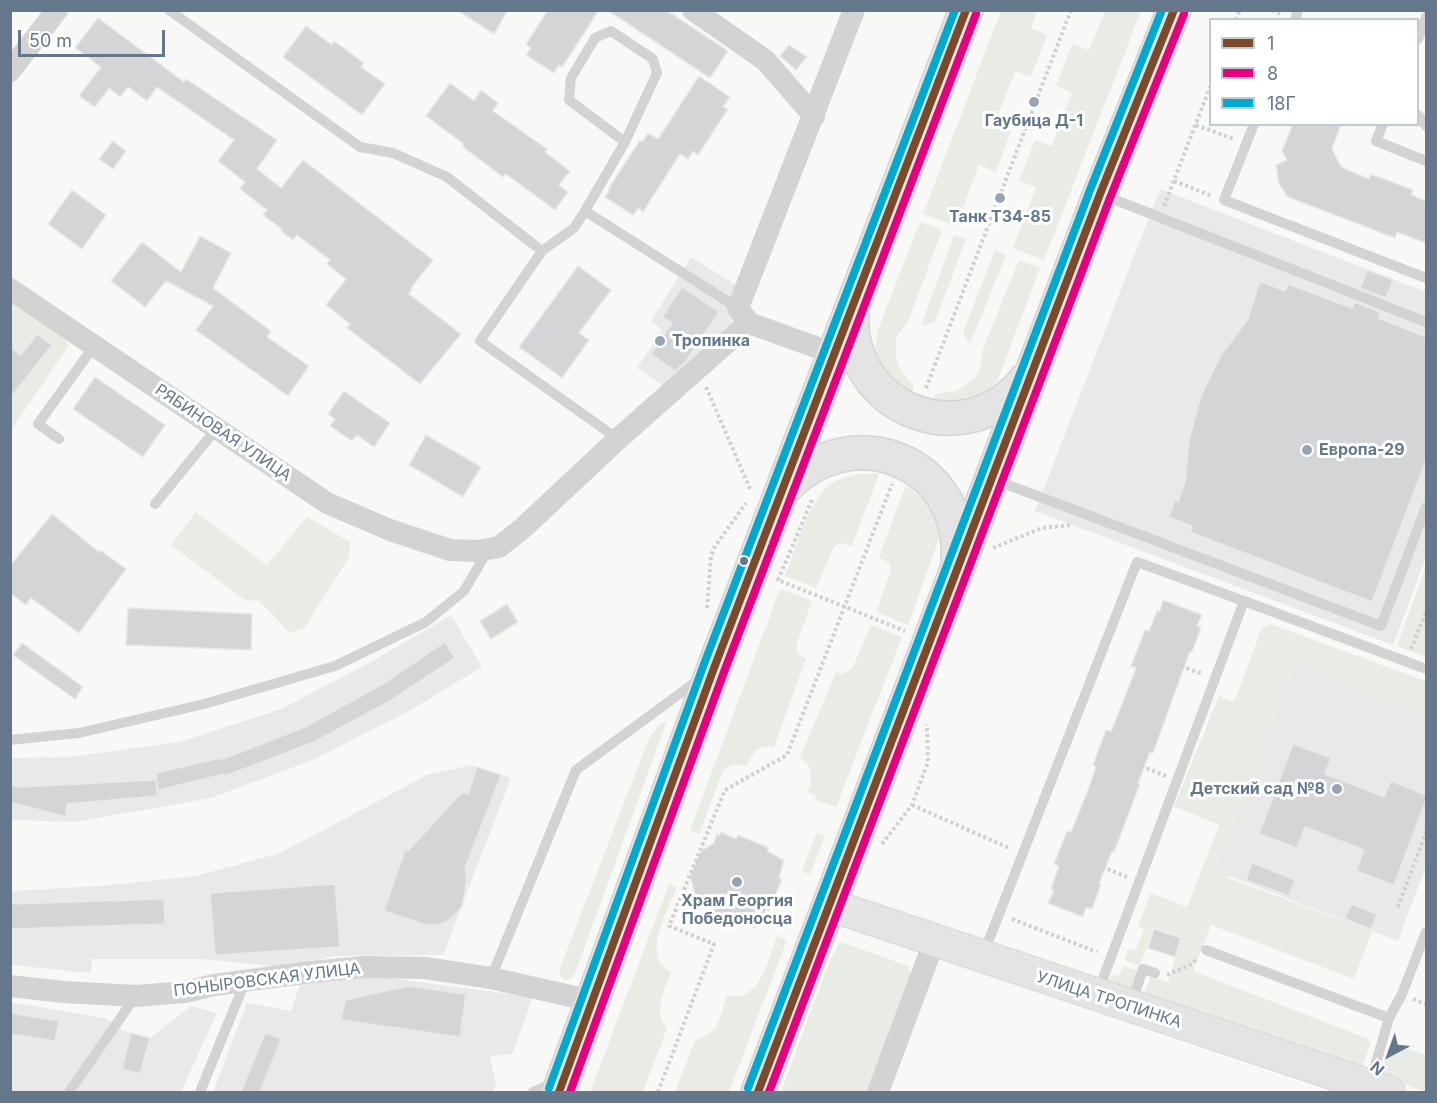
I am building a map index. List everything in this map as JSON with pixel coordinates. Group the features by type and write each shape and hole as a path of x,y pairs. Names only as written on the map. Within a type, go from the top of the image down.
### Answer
{"main road":[{"path":"562,1085 714,668 766,491 835,354 966,10"},
{"path":"758,1092 1100,194 1174,10"},
{"path":"852,308 853,339 864,370 885,396 914,413 947,419 980,414 1009,398 1032,373"},
{"path":"766,491 834,456 867,452 900,460 927,478 947,505 954,520 957,538 957,568"},
{"name":"УЛИЦА ТРОПИНКА","path":"830,905 934,942 1379,1089"}],"street":[{"path":"10,71 57,10"},
{"path":"693,10 765,60 814,116"},
{"path":"488,549 499,547 523,528 698,368 744,316 854,10"},
{"name":"РЯБИНОВАЯ УЛИЦА","path":"10,289 327,503 390,530 450,550 488,549"},
{"path":"744,316 835,354"},
{"path":"878,1092 934,942"},
{"name":"ПОНЫРОВСКАЯ УЛИЦА","path":"10,986 136,996 184,992 214,985 365,967 425,968 491,978 592,1001"}],"lane":[{"path":"169,10 360,147 393,153 447,177 542,251"},
{"path":"1419,36 1426,17"},
{"path":"618,439 480,341 542,251 574,228 625,142 657,73 653,59 611,31 595,38 571,78 569,100 625,142"},
{"path":"1253,126 1224,200 1426,278"},
{"path":"1382,126 1376,141 1426,161"},
{"path":"1100,194 1426,322"},
{"path":"585,211 744,316"},
{"path":"59,439 38,424 94,346"},
{"path":"155,504 217,428"},
{"path":"991,478 1381,626 1426,507"},
{"path":"10,740 79,733 204,704 335,666 426,622 464,591 488,549"},
{"path":"982,957 1137,562 1426,669"},
{"path":"1096,995 1244,601"},
{"path":"491,978 576,770 714,668"},
{"path":"1379,1089 1389,1018 1402,994 1426,932"},
{"path":"1206,950 1389,1018"},
{"path":"1130,1007 1143,969 1155,973"},
{"path":"200,1092 245,981"},
{"path":"69,1092 136,996"},
{"path":"533,1092 562,1085"}],"path":[{"path":"923,397 1071,10"},
{"path":"1160,218 1209,90"},
{"path":"1196,125 1246,144"},
{"path":"1174,182 1224,200"},
{"path":"698,368 766,491"},
{"path":"658,1092 714,944 669,926 724,790 787,755 894,478"},
{"path":"814,497 778,580 905,631"},
{"path":"993,539 990,550 1042,528 1072,525"},
{"path":"1406,661 1426,612"},
{"path":"1182,666 1215,679"},
{"path":"877,851 912,804 928,762 927,721"},
{"path":"1141,766 1177,780"},
{"path":"912,804 1000,844"},
{"path":"1398,906 1426,832"},
{"path":"1102,867 1139,882"},
{"path":"999,914 1111,957"},
{"path":"1155,973 1166,976 1192,964 1206,950"}],"shaded area":[{"path":"1001,11 1037,11 1031,28 1047,35 1031,77 1015,71 994,125 1011,131 996,172 979,165 956,226 923,214"},
{"path":"1105,11 1141,11 1044,260 1013,248 1036,187 1019,181 1035,140 1052,146 1072,93 1056,86 1072,44 1089,50"},
{"path":"1160,189 1426,292 1426,558 1393,645 1035,511"},
{"path":"920,222 942,230 908,322 896,338 896,357 900,369 914,386 908,403 896,395 875,354 877,332"},
{"path":"954,235 966,239 935,322 921,326"},
{"path":"995,250 1006,255 970,344 963,333"},
{"path":"691,257 746,291 730,325 665,387 637,368 662,330 651,321"},
{"path":"1019,260 1040,268 998,379 985,396 928,411 935,394 957,391 975,378 980,370 983,350"},
{"path":"10,302 61,336 69,345 12,429 10,428"},
{"path":"858,474 879,474 852,546 840,543 834,547 816,588 785,576 803,528 820,494 834,482"},
{"path":"906,485 924,501 932,512 937,524 939,539 908,625 876,612 891,570 890,564 879,557"},
{"path":"196,512 267,565 307,517 350,542 349,557 305,627 290,633 259,601 245,600 171,545"},
{"path":"1426,566 1426,657 1397,646"},
{"path":"780,589 812,601 796,646 798,653 806,659 774,747 760,748 746,767 734,764 723,771 699,834 690,830"},
{"path":"451,615 482,667 409,711 313,760 211,798 76,822 11,820 11,758 70,757 179,742 281,709 371,662"},
{"path":"1270,624 1426,681 1426,713 1296,663 1217,870 1229,876 1228,878 1372,931 1354,979 1211,925 1193,971 1369,1039 1370,1045 1358,1080 1141,1002 1151,976 1168,982 1182,937 1153,928 1140,966 1124,960 1128,949 1135,951 1144,929 1138,927 1150,893 1187,907 1219,825 1174,806 1219,696 1234,702 1262,628"},
{"path":"871,625 902,637 836,807 815,800 816,795 808,792 811,773 808,765 800,758 836,672 841,674 852,669"},
{"name":"Детский сад №8","path":"1296,663 1426,713 1426,866 1398,941 1216,871"},
{"path":"667,721 574,976 567,980 562,979 559,971 649,738 658,726"},
{"path":"471,765 511,778 443,955 334,956 281,967 201,959 92,959 91,973 11,965 11,891 100,886 196,876 280,853 427,775"},
{"path":"817,832 825,835 810,875 802,871"},
{"path":"669,884 677,887 663,920 657,945 662,965 671,972 660,1008 660,1015 667,1028 643,1092 590,1092"},
{"path":"777,936 787,940 729,1092 675,1092 696,1039 704,1037 715,1028 727,995 738,996 755,987 766,968"},
{"path":"841,942 908,966 911,974 870,1092 781,1092 830,960"},
{"path":"1123,966 1139,971 1133,991 1108,981 1113,975 1119,976"},
{"path":"375,976 533,997 512,1054 490,1056 496,1084 493,1092 213,1092 247,1003 291,1011 300,984"},
{"path":"10,1002 105,1018 124,1031 150,1038 191,1006 217,1013 181,1092 11,1092"},
{"path":"1392,1043 1426,1055 1426,1092 1380,1076"}],"building":[{"path":"457,10 508,10 494,34"},
{"path":"548,10 599,10 562,67 559,65 554,73 526,55 531,48 526,44"},
{"path":"607,10 666,10 728,51 710,78"},
{"path":"98,18 184,82 186,79 277,140 257,169 281,188 303,160 433,260 411,288 409,294 461,334 420,384 347,328 350,324 326,305 346,279 327,264 330,260 297,235 293,240 281,231 282,229 263,215 267,210 240,189 245,182 218,161 234,140 157,87 147,101 128,87 120,97 109,88 95,107 79,96 101,67 75,48"},
{"path":"306,26 332,45 334,41 364,63 361,67 385,84 362,115 283,57"},
{"path":"789,45 807,57 796,70 780,56"},
{"path":"699,76 730,97 723,107 728,109 698,155 693,151 688,159 680,154 643,212 638,208 633,215 605,197 609,188 640,140 642,142 648,133 658,139"},
{"path":"450,83 474,101 481,90 498,103 493,111 547,149 545,152 570,171 559,185 568,192 555,210 506,174 503,177 426,116"},
{"path":"1292,126 1340,126 1332,149 1341,167 1369,179 1371,174 1413,190 1411,195 1426,201 1426,243 1397,232 1395,238 1288,197 1279,184 1276,165 1287,160 1282,151"},
{"path":"113,141 126,151 113,169 99,159"},
{"path":"72,190 106,215 82,249 48,224"},
{"path":"200,236 231,253 213,288 271,331 267,337 309,366 288,396 196,330 213,306 166,281 145,307 111,281 142,242 181,272"},
{"path":"578,266 611,290 579,333 589,340 562,378 519,347"},
{"path":"1368,270 1393,280 1386,298 1360,288"},
{"name":"Европа-29","path":"1260,281 1285,291 1288,284 1352,308 1354,302 1380,312 1378,318 1426,337 1426,460 1372,602 1190,532 1192,526 1169,517 1175,500 1178,502 1185,482 1189,440 1201,396 1221,355 1248,319"},
{"path":"682,287 719,312 685,362 675,371 651,354 672,323 662,317"},
{"path":"37,334 52,345 10,398 10,347 21,355"},
{"path":"95,377 165,425 143,457 73,409"},
{"path":"344,391 390,423 374,447 357,435 352,441 330,426 335,419 328,414"},
{"path":"426,435 481,467 463,497 409,465"},
{"path":"52,514 99,552 100,550 126,569 79,633 31,598 26,605 10,593 10,566"},
{"path":"1163,600 1202,615 1197,626 1201,628 1192,652 1190,651 1153,753 1150,752 1114,852 1112,851 1099,884 1101,885 1092,909 1086,907 1083,917 1048,903 1054,890 1051,889 1059,866 1054,864 1067,831 1071,832 1088,790 1096,767 1093,765 1106,730 1111,732 1124,699 1136,668 1131,666 1145,630 1149,631"},
{"path":"507,604 518,622 491,639 480,621"},
{"path":"128,608 252,614 251,650 126,645"},
{"path":"445,642 455,658 390,701 314,742 225,776 224,774 158,790 156,773 220,758 221,760 305,727 383,684"},
{"path":"22,643 83,687 75,699 13,655"},
{"path":"1293,744 1331,758 1325,774 1384,797 1391,781 1426,795 1394,885 1356,871 1364,850 1305,827 1297,848 1259,834"},
{"path":"477,767 501,775 465,868 467,879 462,907 448,921 438,925 426,925 384,911 405,850 408,851 462,792 468,794"},
{"path":"156,780 157,796 67,804 66,817 10,802 10,785 21,787"},
{"name":"Храм Георгия Победоносца","path":"721,832 736,839 738,835 769,848 767,851 784,860 779,878 782,879 769,911 766,909 759,926 756,925 755,928 739,921 737,925 706,912 707,908 690,901 694,891 690,876 701,851 714,843 717,834 720,836"},
{"path":"1252,863 1295,880 1289,896 1246,880"},
{"path":"335,884 340,947 215,955 210,893"},
{"path":"164,899 165,924 10,929 10,904"},
{"path":"1351,904 1377,914 1371,929 1345,919"},
{"path":"1154,929 1181,938 1175,957 1148,948"},
{"path":"408,986 466,994 460,1037 341,1020 345,1000"},
{"path":"10,1013 59,1021 55,1041 10,1034"},
{"path":"131,1033 150,1038 140,1074 122,1069"},
{"path":"265,1033 281,1039 260,1092 241,1092"}],"transit line":[{"name":"18Г","path":"549,1088 704,664 955,10"},
{"name":"1","path":"559,1092 714,668 966,10"},
{"name":"18Г","path":"748,1088 1090,190 1162,10"},
{"name":"1","path":"758,1092 1100,194 1174,10"},
{"name":"8","path":"570,1092 724,672 976,14"},
{"name":"8","path":"769,1092 1110,198 1184,14"}],"place":[{"name":"Гаубица Д-1","path":"1034,102"},
{"name":"Танк Т34-85","path":"1000,198"},
{"name":"Тропинка","path":"660,341"},
{"name":"Европа-29","path":"1307,450"},
{"name":"Детский сад №8","path":"1337,789"},
{"name":"Храм Георгия Победоносца","path":"737,882"}]}
